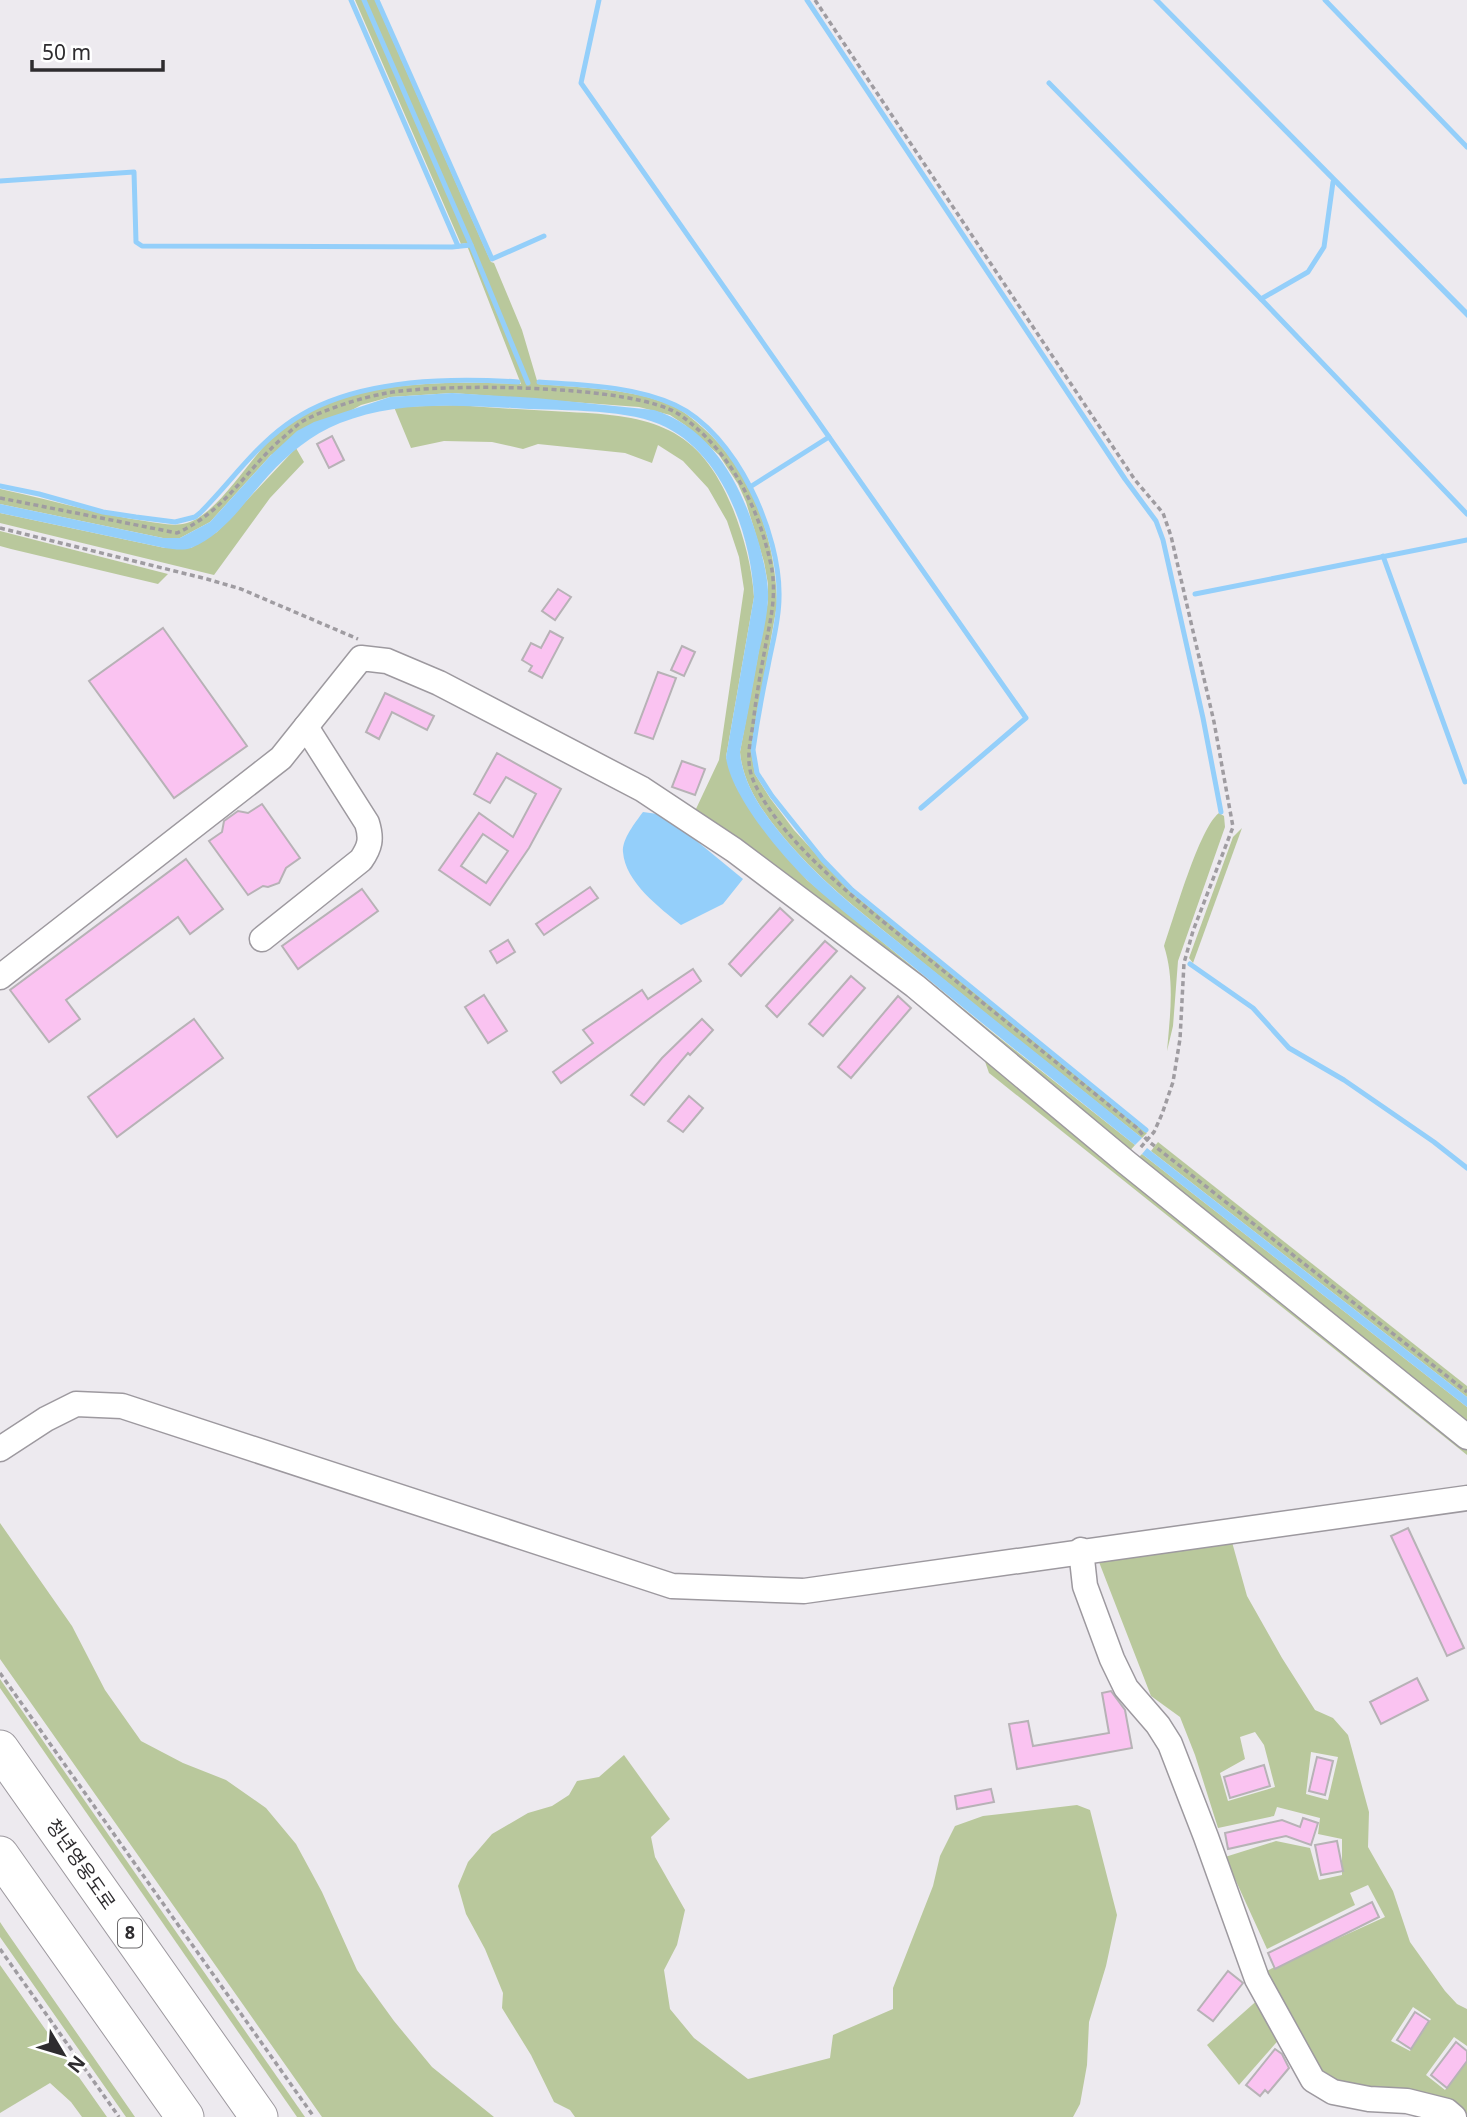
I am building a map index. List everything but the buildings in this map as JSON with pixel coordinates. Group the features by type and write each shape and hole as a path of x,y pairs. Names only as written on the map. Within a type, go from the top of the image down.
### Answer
{"highway":[{"name":"청년영웅도로","path":"0,1749 259,2117"},
{"path":"0,1855 185,2117"}],"street":[{"path":"0,977 281,758 361,658 387,661 439,683 642,789 744,857 915,986 1127,1163 1467,1437"},
{"path":"262,939 361,860 370,848 371,834 367,823 306,727"},
{"path":"0,1449 46,1419 76,1404 122,1406 672,1586 804,1591 1081,1550 1467,1498"},
{"path":"1081,1550 1085,1586 1112,1659 1126,1688 1170,1744 1257,1979 1312,2080 1334,2092 1369,2099 1407,2101 1447,2111 1454,2117"}],"path":[{"path":"815,0 1135,480 1163,513 1171,536 1214,722 1233,827 1193,931 1184,963 1180,1039 1163,1114 1147,1140 1127,1163"},
{"path":"0,498 177,533 212,513 267,452 299,424 319,414 387,393 463,388 587,391 649,402 677,412 722,453 735,473 756,514 771,566 775,589 773,611 749,750 749,768 765,801 788,832 851,895 1137,1128 1147,1140 1467,1392"},
{"path":"0,528 207,579 241,590 348,633 362,641 372,659"},
{"path":"0,1673 314,2117"},
{"path":"0,1949 120,2117"}],"green space":[{"path":"355,0 375,0 491,262 494,263 522,330 538,384 623,392 671,405 694,420 720,444 747,485 766,531 776,580 777,605 751,750 755,774 770,798 794,830 851,892 1147,1133 1142,1138 839,893 793,848 759,804 746,779 740,752 768,601 764,562 738,484 719,455 670,415 639,407 452,393 390,397 361,405 271,455 210,522 180,538 163,538 0,504 0,489 127,518 166,524 187,523 209,510 220,499 269,441 295,420 324,405 355,394 421,384 521,384 466,243 461,244"},
{"path":"457,405 598,414 648,422 669,430 688,442 705,459 720,481 741,530 753,586 754,597 726,757 736,786 765,831 807,880 1135,1145 1127,1154 695,811 719,760 744,589 739,557 727,521 708,488 683,461 658,445 652,463 625,453 538,444 523,449 492,442 444,441 411,448 394,407"},
{"path":"296,448 304,462 270,498 214,575 0,523 0,513 165,548 191,548 217,532"},
{"path":"0,531 168,574 158,584 11,549 0,546"},
{"path":"1219,813 1224,816 1225,827 1178,961 1173,1026 1167,1051 1171,985 1164,946 1195,854 1211,822"},
{"path":"1242,828 1193,963 1189,958 1233,837"},
{"path":"981,1050 1467,1445 1467,1455 989,1073"},
{"path":"1158,1142 1467,1386 1467,1397 1151,1151"},
{"path":"1142,1154 1467,1407 1467,1426 1136,1160"},
{"path":"0,1523 72,1626 105,1690 141,1741 183,1763 226,1780 266,1808 296,1844 322,1892 357,1970 394,2021 432,2067 494,2117 322,2117 0,1659"},
{"path":"1232,1542 1247,1596 1282,1658 1315,1710 1333,1718 1348,1735 1369,1812 1368,1847 1393,1891 1410,1942 1445,1991 1457,2004 1467,2009 1467,2046 1454,2037 1426,2075 1445,2090 1467,2061 1467,2117 1328,2085 1262,1973 1385,1917 1368,1885 1350,1893 1355,1905 1267,1949 1225,1857 1276,1841 1310,1848 1319,1880 1342,1875 1342,1839 1318,1834 1320,1818 1277,1807 1274,1816 1218,1828 1180,1717 1151,1696 1099,1562","holes":["1255,1732 1264,1745 1275,1787 1228,1801 1220,1773 1245,1759 1240,1737","1311,1752 1338,1757 1328,1800 1306,1794","1413,2007 1431,2019 1410,2051 1391,2041"]},
{"path":"0,1679 305,2117 297,2117 0,1688"},
{"path":"624,1755 670,1819 651,1837 655,1857 685,1910 677,1945 664,1970 670,2009 694,2038 748,2079 830,2058 833,2035 893,2009 893,1988 933,1886 940,1856 955,1826 983,1816 1077,1805 1090,1810 1117,1915 1106,1966 1089,2022 1087,2065 1080,2104 1073,2117 575,2117 570,2110 554,2102 531,2055 502,2008 503,1993 485,1949 466,1914 458,1886 468,1862 492,1834 528,1813 552,1806 569,1795 577,1781 599,1777"},
{"path":"0,1922 135,2117 126,2117 0,1937"},
{"path":"0,1965 107,2117 82,2117 71,2102 50,2083 0,2113"},
{"path":"1261,1997 1282,2036 1239,2085 1207,2045"}],"water":[{"path":"1153,0 1160,0 1467,310 1467,318"},
{"path":"452,393 654,410 694,431 710,447 724,464 745,504 760,547 767,580 766,619 740,752 746,779 759,804 793,848 836,890 1142,1138 1135,1145 819,891 784,855 746,805 726,757 754,597 752,573 747,547 729,497 700,453 681,436 643,419 607,413 468,406 403,408 361,416 319,433 292,452 214,535 191,548 165,548 0,513 0,504 163,538 180,538 210,522 271,455 297,431 314,422 390,397"},
{"path":"643,812 665,815 743,879 723,904 681,925 637,884 625,863 623,847"},
{"path":"1147,1148 1467,1397 1467,1407 1142,1154"}],"waterway":[{"path":"351,0 458,246"},
{"path":"364,0 528,383"},
{"path":"377,0 492,259 544,236"},
{"path":"599,0 581,83 1026,718 921,808"},
{"path":"807,0 1125,479 1156,521 1163,540 1203,718 1221,812"},
{"path":"1325,0 1467,147"},
{"path":"1049,83 1467,514"},
{"path":"0,181 134,172 136,242 142,246 471,245"},
{"path":"1261,299 1308,272 1324,247 1333,182"},
{"path":"0,486 103,512 175,522 200,513 274,434 310,410 338,398 398,384 429,381 518,382"},
{"path":"539,382 608,388 659,399 675,405 697,419 717,438 751,488 763,516 778,572 778,615 753,750 757,773 823,860 852,890 1146,1130"},
{"path":"750,487 829,437"},
{"path":"1195,594 1467,540"},
{"path":"1383,556 1465,782"},
{"path":"1190,964 1253,1008 1289,1048 1344,1080 1467,1168"}]}
